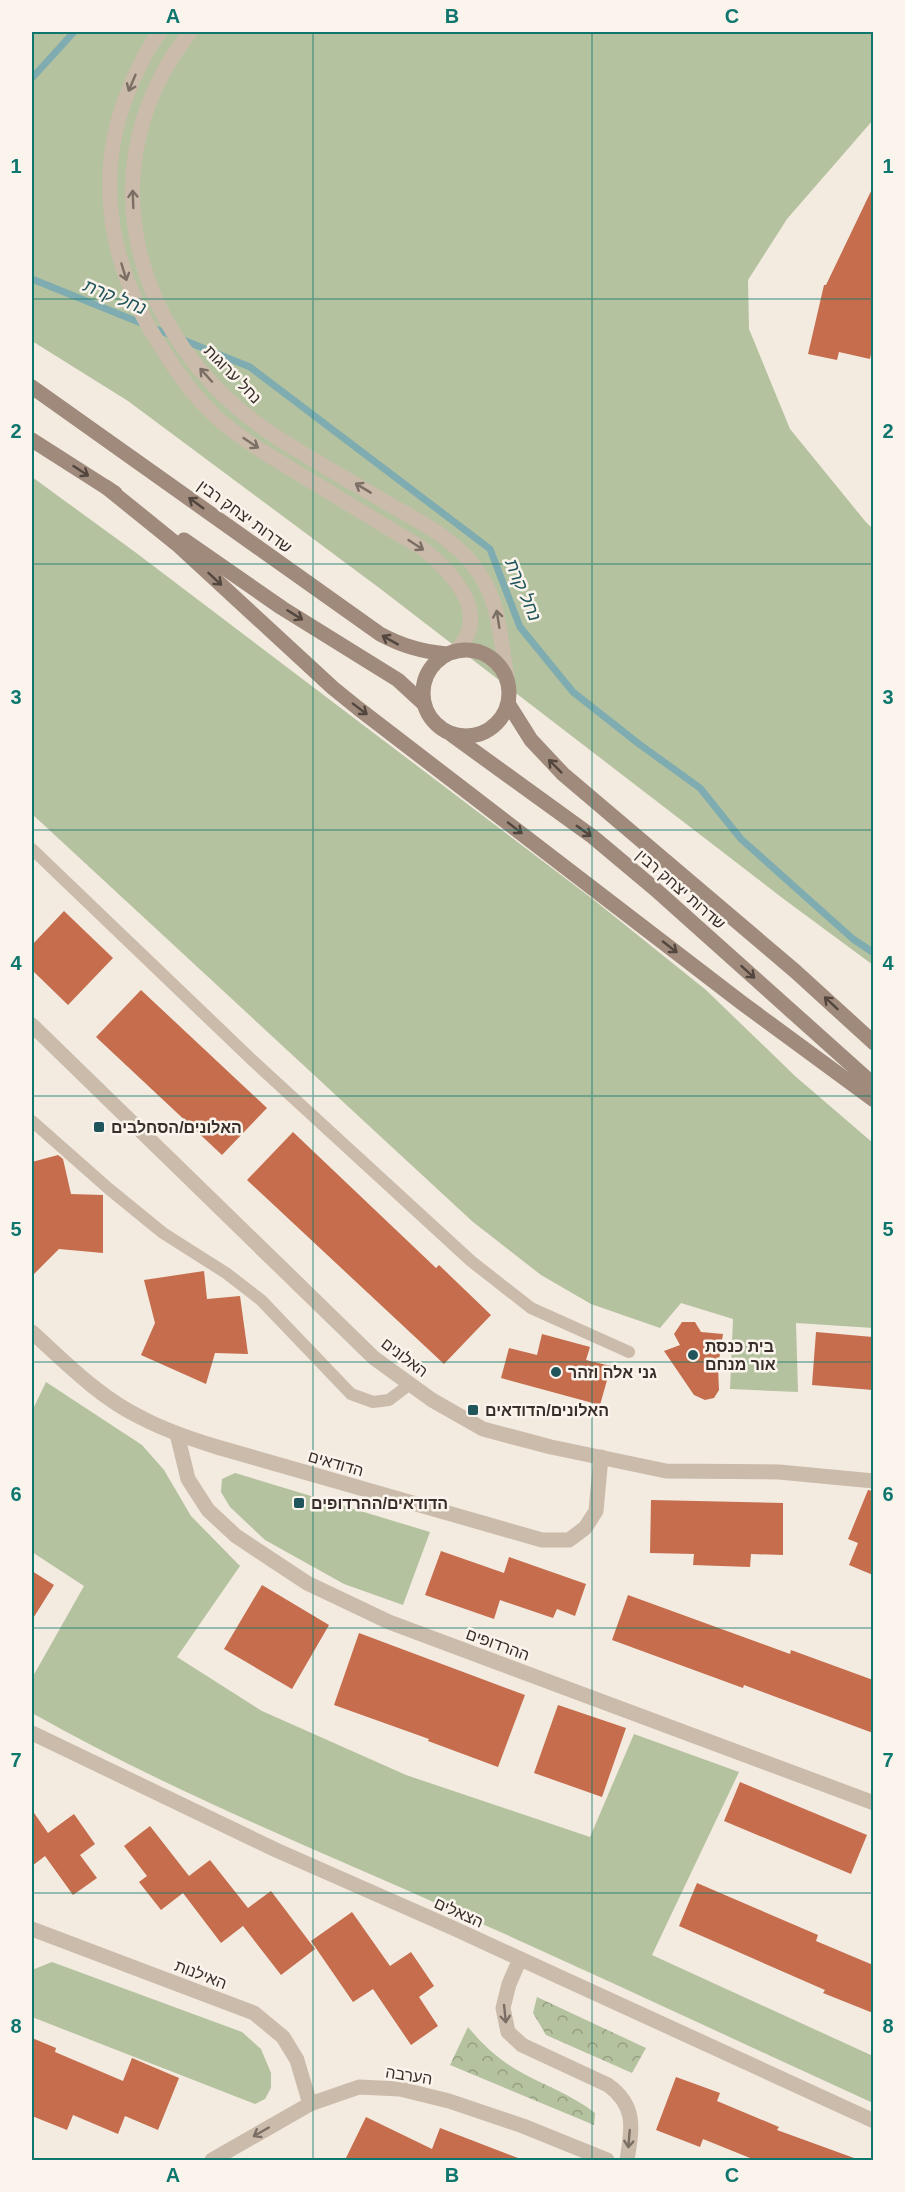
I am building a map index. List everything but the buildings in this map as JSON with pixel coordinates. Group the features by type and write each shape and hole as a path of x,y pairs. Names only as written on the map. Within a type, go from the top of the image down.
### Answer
{"main road":[{"name":"שדרות יצחק רבין","path":"32,387 380,634 417,651 450,653"},
{"path":"32,440 282,608 389,674 411,690 424,704"},
{"path":"106,488 179,546 350,702 742,1004 873,1100"},
{"path":"474,650 499,664 507,676 510,690 509,705 503,718 481,735 466,737 452,735 430,718 424,704 423,690 426,675 434,663 450,653 474,650"},
{"name":"שדרות יצחק רבין","path":"509,705 531,740 563,774 795,971 873,1043"},
{"name":"שדרות יצחק רבין","path":"452,735 602,845 655,889 873,1085"}],"street":[{"path":"160,32 138,68 123,103 110,159 109,190 117,249 139,310 172,365 216,417 274,459 422,548 455,578 464,592 468,605 469,631 466,641 450,653"},
{"name":"נחל ערוגות","path":"190,32 166,66 153,91 144,115 133,166 134,224 148,281 160,307 187,351 238,409 282,441 430,528 460,551 473,565 493,598 498,612 507,676"},
{"name":"האלונים","path":"32,1025 374,1358 432,1400 483,1430 666,1471 779,1472 873,1481"},
{"name":"הדודאים","path":"32,1332 101,1393 138,1417 177,1434 228,1451 542,1540 569,1540 585,1528 596,1511 601,1457"},
{"name":"ההרדופים","path":"177,1434 188,1479 208,1510 236,1536 307,1583 389,1622 873,1803"},
{"name":"הצאלים","path":"32,1733 265,1845 873,2121"},
{"name":"האילנות","path":"32,1929 254,2013 283,2037 293,2052 310,2104"},
{"path":"520,1959 509,1984 503,2008 508,2032 522,2045 608,2085 621,2094 629,2110 631,2134 627,2160"},
{"name":"הערבה","path":"212,2160 310,2104 359,2087 400,2089 449,2101 523,2126 607,2160"}],"lane":[{"path":"32,849 251,1059 471,1261 531,1308 629,1352"},
{"path":"32,1120 109,1189 163,1233 226,1273 261,1300 351,1394 373,1402 389,1400 410,1384"}],"green space":[{"path":"32,32 873,32 873,120 787,219 748,280 749,329 790,429 873,529 873,965 378,587 128,401 32,341"},
{"path":"32,477 135,552 594,900 706,990 795,1076 873,1143 873,1328 796,1323 798,1392 730,1389 733,1319 681,1303 660,1328 591,1304 541,1275 473,1222 32,814"},
{"path":"46,1382 142,1445 164,1470 191,1516 240,1566 177,1657 262,1711 406,1775 590,1837 634,1734 739,1772 652,1955 873,2056 873,2103 510,1936 189,1793 32,1713 32,1678 84,1586 32,1552 32,1411"},
{"path":"235,1473 430,1532 403,1605 344,1584 265,1540 230,1507 221,1492 222,1479"},
{"path":"52,1962 242,2032 261,2049 271,2073 271,2088 265,2099 255,2104 32,2017 32,1970"},
{"path":"537,1997 646,2048 632,2073 546,2035 533,2013"},
{"path":"468,2027 491,2051 510,2066 576,2100 595,2113 594,2125 450,2065"}],"waterway":[{"path":"32,78 74,32"},
{"name":"נחל קרת","path":"32,279 250,367 490,549 520,627 573,692 700,788 741,839 853,939 874,953"}],"place":[{"name":"האלונים/הסחלבים","path":"99,1127"},
{"name":"בית כנסת אור מנחם","path":"693,1355"},
{"name":"גני אלה וזהר","path":"556,1372"},
{"name":"האלונים/הדודאים","path":"473,1410"},
{"name":"הדודאים/ההרדופים","path":"299,1503"}]}
